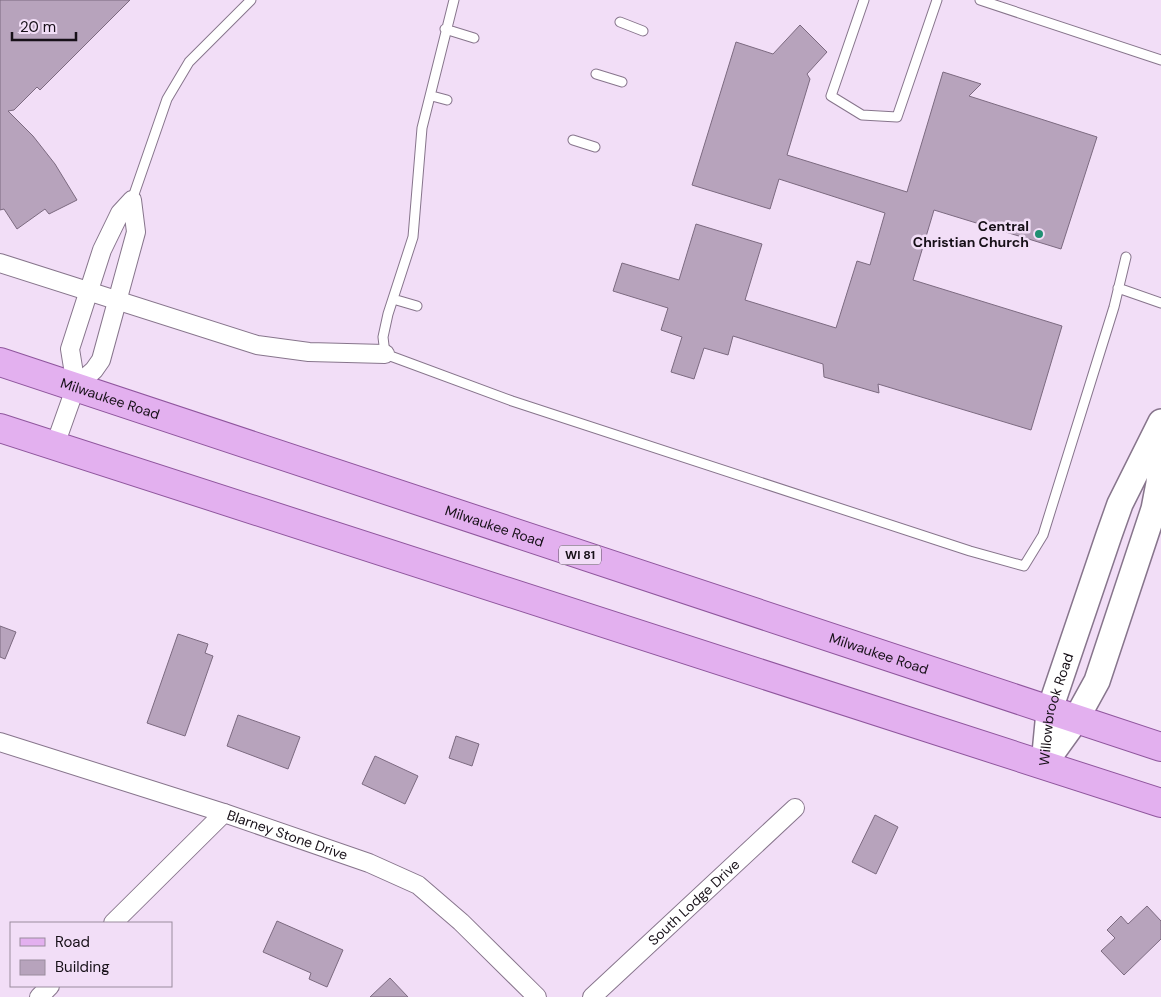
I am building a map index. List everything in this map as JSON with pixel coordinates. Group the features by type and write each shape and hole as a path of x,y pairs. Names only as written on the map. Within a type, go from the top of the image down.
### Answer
{"main road":[{"name":"Milwaukee Road","path":"0,362 1049,712 1161,747"},
{"path":"0,428 1161,803"}],"street":[{"path":"76,386 70,349 87,292 102,250 120,214 132,200"},
{"path":"55,445 76,386 94,370 101,360 136,232 132,200"},
{"path":"0,263 257,345 309,352 385,354"},
{"name":"Willowbrook Road","path":"1044,764 1049,712 1120,504 1161,422"},
{"name":"Willowbrook Road","path":"1044,764 1075,720 1097,681 1154,508 1159,483 1161,450"},
{"name":"Blarney Stone Drive","path":"0,742 224,813 369,863 418,885 461,922 537,997"},
{"name":"South Lodge Drive","path":"592,997 795,808"},
{"path":"114,922 224,813"},
{"path":"39,997 49,987"}],"lane":[{"path":"132,200 167,99 189,62 251,0"},
{"path":"454,0 445,29 432,96 422,128 413,237 383,337 385,354 521,404 960,548 1024,566 1043,535 1126,258"},
{"path":"864,0 831,96 862,115 897,117 937,0"},
{"path":"980,0 1161,60"},
{"path":"620,22 643,31"},
{"path":"445,29 474,38"},
{"path":"596,74 622,82"},
{"path":"432,96 447,100"},
{"path":"574,140 595,147"},
{"path":"1118,288 1161,303"},
{"path":"393,299 417,306"}],"building":[{"path":"0,0 130,0 40,90 37,87 14,110 8,111 33,136 55,164 77,200 49,214 45,209 17,229 4,209 0,210"},
{"name":"Central Christian Church","path":"800,25 827,52 807,74 810,79 787,155 907,192 943,72 981,84 969,96 1097,137 1061,249 934,210 913,280 1062,326 1031,430 878,384 879,393 824,377 823,364 733,336 728,355 704,348 694,379 671,372 682,337 661,330 668,308 613,291 622,263 679,280 696,224 762,244 745,300 836,328 857,261 870,265 885,213 779,179 770,209 692,185 736,42 773,54"},
{"path":"0,626 16,632 5,659 0,657"},
{"path":"178,634 208,644 205,653 213,656 185,736 147,723"},
{"path":"238,715 300,737 288,769 227,746"},
{"path":"456,736 479,744 472,766 449,758"},
{"path":"375,756 418,776 405,804 362,784"},
{"path":"875,815 898,827 876,874 852,862"},
{"path":"1147,906 1161,921 1161,939 1124,975 1101,951 1115,938 1107,930 1121,916 1128,924"},
{"path":"277,921 343,950 327,987 309,979 311,973 263,952"},
{"path":"390,978 408,997 370,997"}],"place":[{"name":"Central Christian Church","path":"1039,234"}]}
